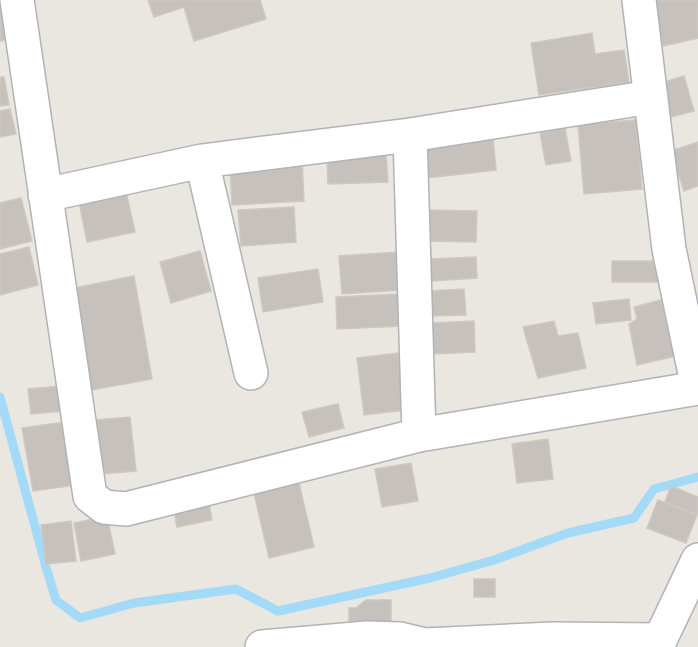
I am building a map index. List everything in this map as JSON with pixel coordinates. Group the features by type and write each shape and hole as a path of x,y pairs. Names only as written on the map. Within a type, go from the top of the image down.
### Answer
{"street":[{"path":"17,0 90,496 104,507 126,509 419,435 698,388 669,249 639,0"},
{"path":"45,195 202,161 410,135 651,98"},
{"path":"410,135 419,435"},
{"path":"202,161 251,373"},
{"path":"262,647 367,638 400,639 425,646 553,639 660,643 698,560"}],"building":[{"path":"148,0 260,0 266,19 194,41 184,7 154,17"},
{"path":"653,0 698,0 698,38 663,46"},
{"path":"0,3 3,3 8,40 0,41"},
{"path":"592,33 595,54 624,50 629,82 539,95 531,43"},
{"path":"684,76 694,111 671,117 661,83"},
{"path":"0,77 4,77 9,105 0,106"},
{"path":"10,109 16,134 0,137 0,111"},
{"path":"636,120 642,189 584,194 578,125"},
{"path":"565,128 571,161 546,165 540,133"},
{"path":"493,137 496,170 427,178 423,144"},
{"path":"698,142 698,186 684,191 671,151"},
{"path":"386,152 388,182 328,184 327,154"},
{"path":"302,160 304,201 232,205 230,163"},
{"path":"125,187 135,232 87,242 78,197"},
{"path":"21,198 32,241 0,249 0,203"},
{"path":"294,207 296,242 241,246 238,210"},
{"path":"429,210 477,211 476,242 429,241"},
{"path":"29,247 38,285 0,295 0,254"},
{"path":"200,251 211,291 171,303 160,262"},
{"path":"398,252 401,290 342,294 339,256"},
{"path":"476,257 477,278 430,281 428,259"},
{"path":"612,261 662,261 662,282 612,282"},
{"path":"318,269 323,302 263,312 258,278"},
{"path":"134,276 152,379 87,391 69,289"},
{"path":"464,289 466,315 429,316 428,291"},
{"path":"400,294 401,326 337,329 336,297"},
{"path":"629,299 631,320 596,324 593,303"},
{"path":"661,300 676,356 637,365 629,324 637,319 634,307"},
{"path":"474,321 475,352 433,354 432,323"},
{"path":"554,321 558,336 578,333 586,368 538,378 523,327"},
{"path":"398,353 405,410 364,415 357,358"},
{"path":"61,386 64,411 31,414 28,389"},
{"path":"338,404 344,428 309,437 302,412"},
{"path":"130,417 136,471 100,474 95,420"},
{"path":"65,422 75,485 33,491 22,428"},
{"path":"548,439 553,479 517,483 512,444"},
{"path":"411,463 418,501 382,507 375,469"},
{"path":"298,479 314,547 269,558 253,489"},
{"path":"671,486 698,497 697,515 665,502"},
{"path":"658,500 697,515 686,543 647,528"},
{"path":"209,503 212,520 177,527 174,510"},
{"path":"107,516 115,554 81,561 74,523"},
{"path":"71,521 76,561 46,564 41,525"},
{"path":"474,579 495,579 495,597 474,597"},
{"path":"366,600 391,600 391,629 349,625 349,608 356,608"}],"waterway":[{"path":"0,397 56,600 80,618 134,603 236,589 278,611 430,578 494,560 568,533 634,518 654,489 698,477"}]}
